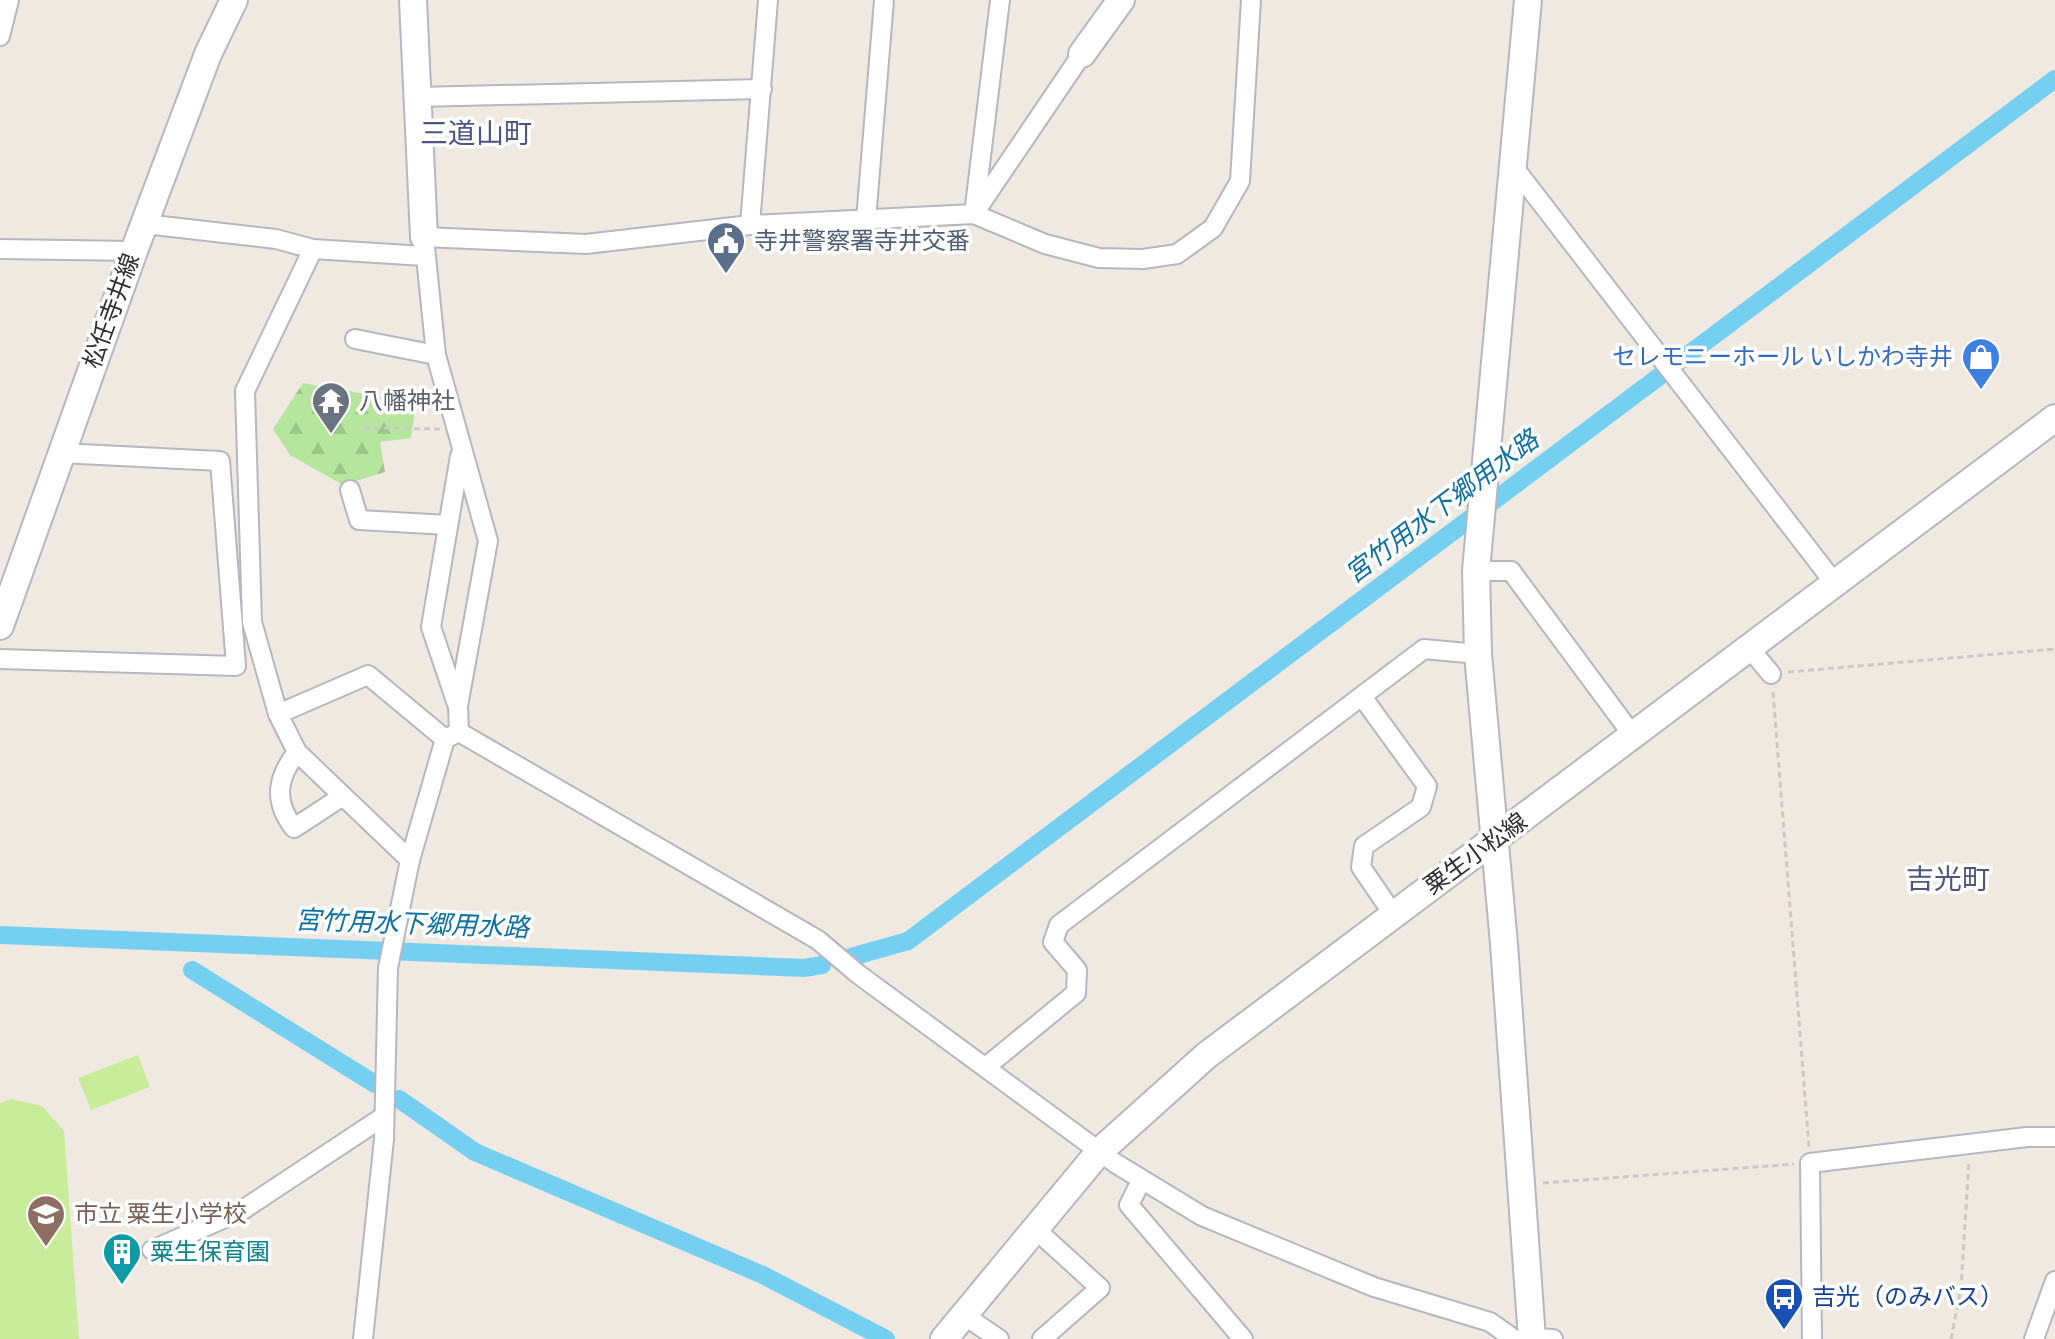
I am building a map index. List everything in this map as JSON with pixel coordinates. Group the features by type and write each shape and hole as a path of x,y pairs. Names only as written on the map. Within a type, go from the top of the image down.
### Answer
{"main road":[{"name":"松任寺井線","path":"0,626 134,251 208,54 234,0"},
{"path":"413,0 424,246"},
{"path":"1082,54 1121,0"},
{"path":"1516,1339 1532,1338 1478,654 1476,571 1528,0"},
{"name":"粟生小松線","path":"944,1339 1033,1227 1099,1152 1207,1055 1751,650 2055,418"}],"street":[{"path":"0,36 9,0"},
{"path":"750,225 768,0"},
{"path":"866,220 884,0"},
{"path":"974,214 1000,0"},
{"path":"145,224 276,239 313,249 586,244 750,225 974,214 1045,244 1099,258 1143,259 1177,254 1213,228 1240,181 1251,0"},
{"path":"974,214 1082,54"},
{"path":"417,97 762,89"},
{"path":"1512,165 1836,585"},
{"path":"363,1339 383,1117 388,968 410,860 452,735 488,541 436,355 424,246"},
{"path":"0,249 134,251"},
{"path":"313,249 245,391 252,622 278,714 297,752 410,860"},
{"path":"355,339 436,355"},
{"path":"458,706 431,627 462,449"},
{"path":"0,659 236,666 220,461 60,453"},
{"path":"350,490 359,520 448,525"},
{"path":"1476,571 1511,571 1634,737"},
{"path":"987,1066 1076,993 1077,970 1053,942 1059,925 1424,649 1478,654"},
{"path":"1751,650 1771,674"},
{"path":"278,714 368,675 452,735 818,940 858,974 1141,1181 1202,1216 1289,1254 1374,1287 1490,1322 1516,1339"},
{"path":"1363,698 1427,786 1421,807 1364,846 1361,867 1393,914"},
{"path":"297,752 281,772 281,811 294,828 343,796"},
{"path":"152,1250 241,1211 383,1117"},
{"path":"1812,1339 1810,1163 2027,1137 2055,1137"},
{"path":"1141,1181 1129,1205 1243,1339"},
{"path":"1033,1227 1100,1288 1042,1339"},
{"path":"2034,1339 2055,1281"},
{"path":"962,1314 999,1339"},
{"path":"1532,1338 1553,1339"}],"path":[{"path":"364,428 456,429"},
{"path":"1520,1184 1810,1163 1771,674 2055,649"},
{"path":"1951,1339 1961,1288 1962,1222 1970,1144"}],"green space":[{"path":"303,383 416,403 411,438 380,442 385,472 343,485 290,455 273,429"},
{"path":"138,1055 150,1087 91,1110 78,1078"},
{"path":"11,1099 42,1106 64,1131 79,1339 0,1339 0,1103"}],"waterway":[{"name":"宮竹用水下郷用水路","path":"851,957 908,941 2055,79"},
{"name":"宮竹用水下郷用水路","path":"0,935 804,968 822,965"},
{"path":"192,970 375,1084"},
{"path":"399,1099 475,1152 763,1275 886,1339"}],"place":[{"name":"寺井警察署寺井交番","path":"726,275"},
{"name":"セレモニーホール いしかわ寺井","path":"1981,391"},
{"name":"八幡神社","path":"331,435"},
{"name":"市立 粟生小学校","path":"46,1248"},
{"name":"粟生保育園","path":"122,1286"},
{"name":"吉光（のみバス）","path":"1784,1331"}],"district":[{"name":"三道山町","path":"476,134"},
{"name":"吉光町","path":"1948,880"}]}
